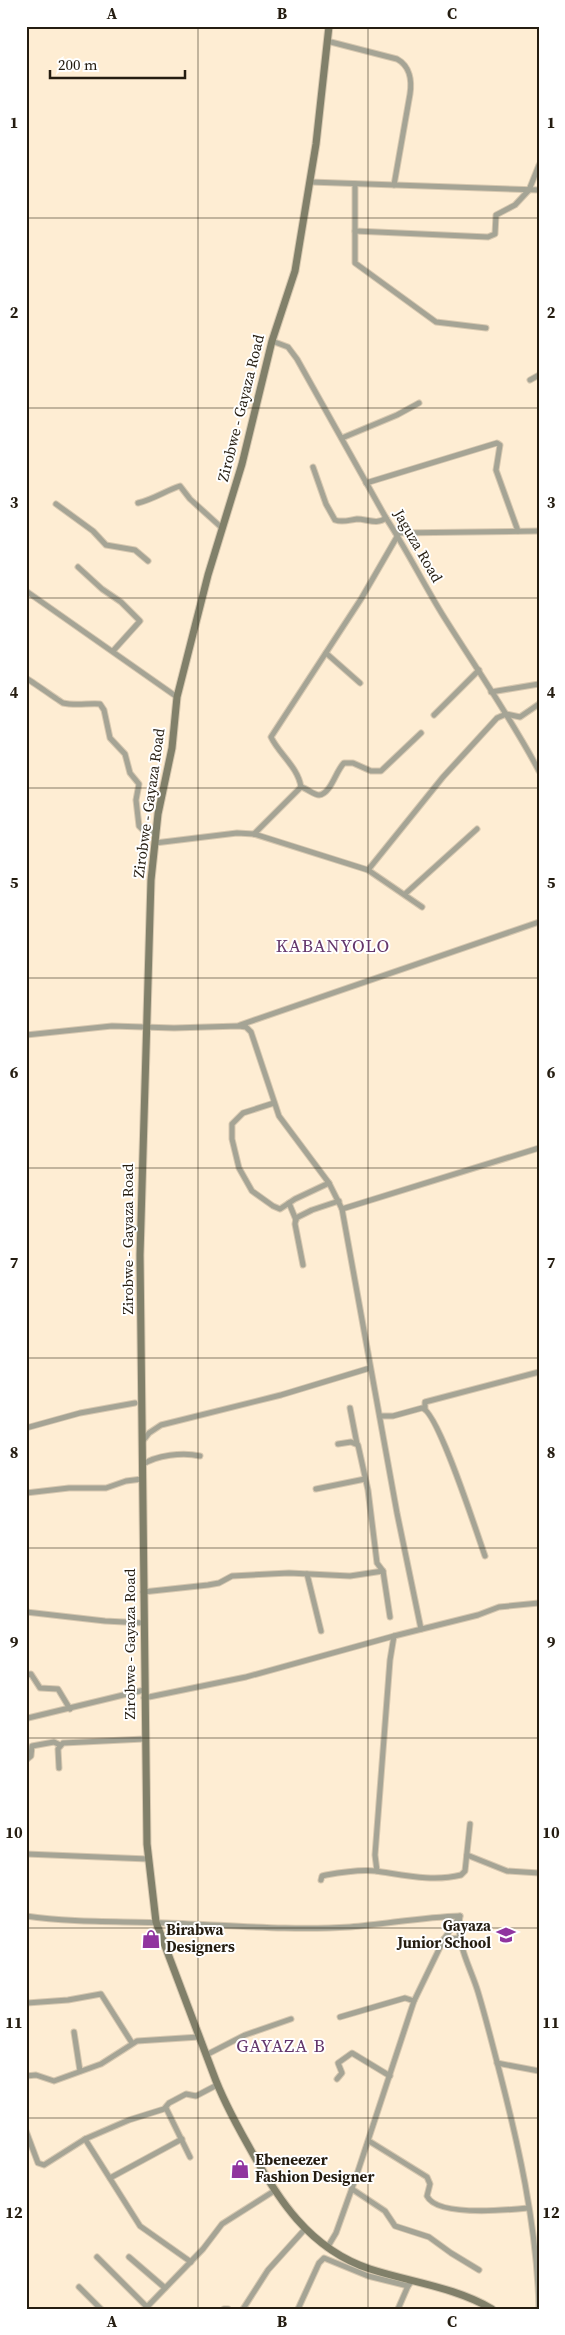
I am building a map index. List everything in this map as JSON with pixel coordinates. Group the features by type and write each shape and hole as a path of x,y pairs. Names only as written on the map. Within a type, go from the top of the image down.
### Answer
{"street":[{"name":"Zirobwe - Gayaza Road","path":"329,26 310,182 295,271 272,341 242,464 208,574 177,697 172,748 155,843 151,896 140,1246 144,1739 148,1858 156,1922 217,2085 274,2190 305,2229 327,2248 367,2268 410,2283 462,2295 492,2309"},
{"path":"327,41 397,60 405,65 409,73 411,83 410,94 394,185"},
{"path":"355,231 488,237 495,234 496,215 515,205 529,190 539,165"},
{"path":"310,182 539,190"},
{"path":"354,184 355,263 381,280 398,296 436,322 486,328"},
{"name":"Jaguza Road","path":"272,341 288,347 292,352 443,616 479,670 539,771"},
{"path":"530,380 539,375"},
{"path":"342,438 397,415 418,403"},
{"path":"366,482 497,443 500,444 496,470 518,531"},
{"path":"313,468 326,504 336,520 340,522 357,519 375,521 386,518"},
{"path":"138,503 153,499 180,486 190,499 222,528"},
{"path":"56,504 93,531 106,544 135,550 148,560"},
{"path":"422,733 381,771 371,771 353,763 344,763 327,791 317,795 301,787 290,764 271,737 326,654 397,534 539,531"},
{"path":"78,567 102,590 121,602 140,622 114,651"},
{"path":"26,591 177,697"},
{"path":"326,654 360,683"},
{"path":"434,715 479,670"},
{"path":"26,678 59,701 72,704 100,704 104,710 110,738 126,754 130,773 139,784 136,800 139,826 144,831 156,833"},
{"path":"492,692 539,684"},
{"path":"368,870 443,777 497,718 506,714 520,716 539,704"},
{"path":"254,834 301,787"},
{"path":"404,894 477,829"},
{"path":"155,843 237,833 254,834 368,870 422,907"},
{"path":"239,1026 539,922"},
{"path":"26,1035 112,1026 174,1028 239,1026 246,1027 251,1032 274,1103 284,1125 329,1182 342,1208 397,1513 421,1629"},
{"path":"274,1103 238,1116 232,1124 232,1139 239,1168 252,1191 277,1209 329,1182"},
{"path":"342,1208 539,1148"},
{"path":"296,1220 312,1210 339,1202"},
{"path":"289,1203 296,1220 295,1224 303,1265"},
{"path":"142,1443 150,1433 162,1425 281,1395 370,1368"},
{"path":"485,1556 442,1437 425,1409 425,1402 539,1372"},
{"path":"26,1428 80,1413 135,1402"},
{"path":"350,1408 365,1479 377,1563 383,1571 390,1617"},
{"path":"380,1416 425,1409"},
{"path":"338,1444 351,1442 358,1445"},
{"path":"142,1465 150,1459 191,1454 200,1456"},
{"path":"26,1493 69,1488 106,1488 126,1481 142,1479"},
{"path":"316,1488 365,1479"},
{"path":"143,1592 208,1585 219,1583 232,1576 323,1573 350,1576 383,1571"},
{"path":"307,1574 321,1631"},
{"path":"144,1698 246,1677 478,1615 499,1607 539,1603"},
{"path":"26,1612 105,1621 143,1623"},
{"path":"378,1872 375,1855 391,1646 394,1636"},
{"path":"26,1675 31,1674 40,1688 58,1689 70,1708"},
{"path":"28,1718 144,1690"},
{"path":"26,1760 31,1756 32,1746 54,1742 60,1745 144,1739"},
{"path":"59,1768 60,1745"},
{"path":"321,1880 322,1876 338,1873 378,1872 405,1877 457,1876 464,1873 470,1824"},
{"path":"26,1854 148,1858"},
{"path":"467,1855 507,1871 539,1873"},
{"path":"26,1916 91,1922 156,1922 285,1929 351,1926 438,1916 460,1916"},
{"path":"460,1916 460,1938 478,1991 518,2147 532,2225 538,2276 539,2309"},
{"path":"327,2248 336,2233 369,2141 414,2001 444,1939 460,1916"},
{"path":"444,1939 460,1938"},
{"path":"27,2003 101,1994 132,2043"},
{"path":"340,2016 405,1998 414,2001"},
{"path":"206,2055 245,2035 291,2019"},
{"path":"74,2032 80,2071"},
{"path":"26,2076 36,2075 54,2081 101,2064 132,2043 142,2040 200,2037"},
{"path":"336,2079 342,2073 338,2063 352,2053 390,2076"},
{"path":"497,2063 539,2071"},
{"path":"26,2131 38,2163 41,2165 85,2139 129,2120 166,2108 169,2103 186,2094 196,2096 217,2085"},
{"path":"166,2108 190,2156"},
{"path":"85,2139 140,2226 191,2262"},
{"path":"110,2178 182,2139"},
{"path":"369,2141 427,2177 430,2184 427,2196 430,2201 454,2209 482,2212 528,2208"},
{"path":"352,2189 385,2211 395,2226 429,2236 451,2253 479,2270"},
{"path":"97,2257 146,2308 191,2262 222,2224 274,2190"},
{"path":"532,2225 539,2224"},
{"path":"243,2309 268,2270 305,2229"},
{"path":"129,2257 165,2288"},
{"path":"298,2309 319,2262 324,2258 368,2276 410,2283 398,2309"},
{"path":"79,2287 101,2309"}],"place":[{"name":"Gayaza Junior School","path":"506,1935"},
{"name":"Birabwa Designers","path":"151,1939"},
{"name":"Ebeneezer Fashion Designer","path":"240,2169"}],"district":[{"name":"KABANYOLO","path":"333,946"},
{"name":"GAYAZA B","path":"281,2046"}]}
